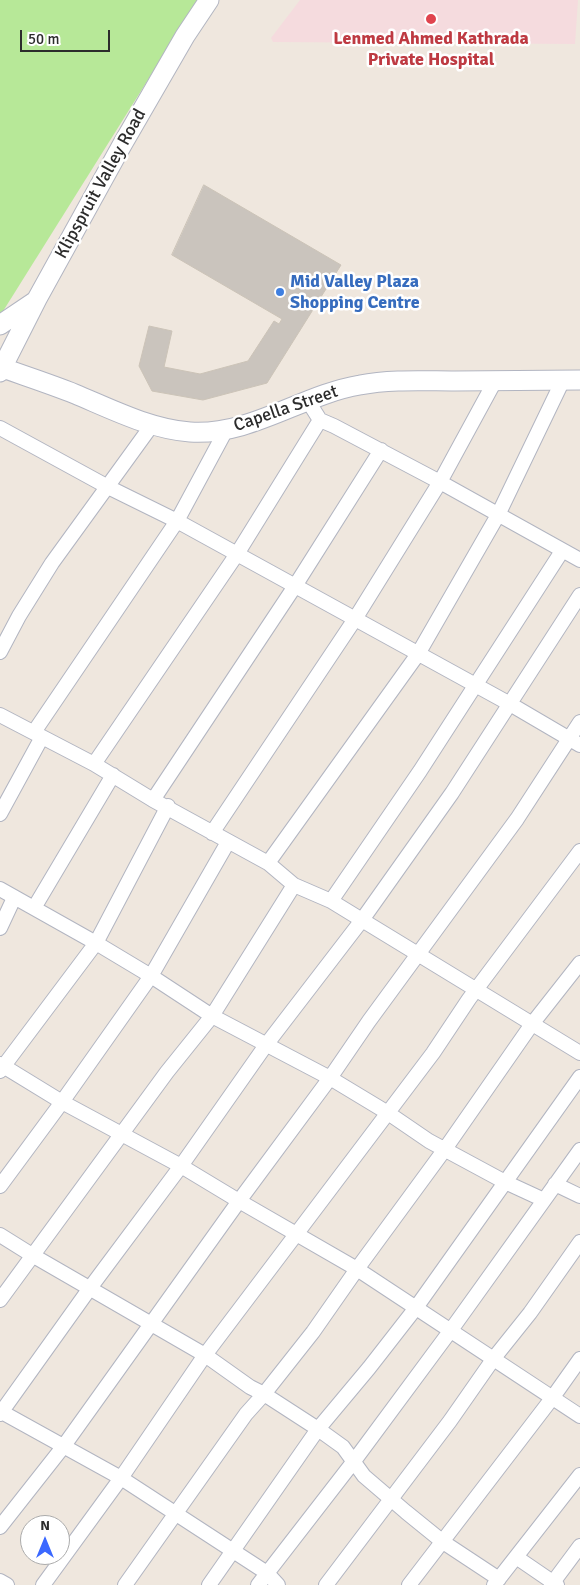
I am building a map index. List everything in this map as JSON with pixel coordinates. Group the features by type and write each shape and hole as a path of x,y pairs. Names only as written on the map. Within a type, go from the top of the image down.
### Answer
{"street":[{"name":"Klipspruit Valley Road","path":"1,369 37,299 152,92 209,0"},
{"path":"0,325 37,299"},
{"name":"Capella Street","path":"1,369 152,425 189,432 226,430 244,426 308,401 345,389 379,382 571,380"},
{"path":"268,864 418,654 498,515 571,380"},
{"path":"212,832 355,618 440,482 496,381"},
{"path":"308,401 320,420 381,450 580,560"},
{"path":"94,764 237,554 320,420"},
{"path":"0,652 19,616 52,563 152,425"},
{"path":"0,428 108,487 177,521 355,618 575,742"},
{"path":"0,814 38,734 177,521 226,430"},
{"path":"153,800 295,586 381,450"},
{"path":"331,901 420,771 562,551"},
{"path":"278,1585 267,1573 121,1478 0,1412 181,1166 266,1045 362,920 452,793 580,595"},
{"path":"0,715 94,764 153,800 168,806 268,864 294,884 331,901 580,1053"},
{"path":"0,1527 63,1447 239,1201 330,1078 417,954 575,742 580,722"},
{"path":"34,908 113,775"},
{"path":"168,806 96,943 1,1067 121,1135 181,1166 357,1268 415,1309 451,1330 580,1416"},
{"path":"0,1186 151,976 228,842"},
{"path":"43,1585 121,1478 205,1355 433,1054 476,990 580,851"},
{"path":"0,1300 167,1072 212,1016 294,884"},
{"path":"0,889 96,943 212,1016 330,1078 388,1113 429,1141 505,1182 544,1200"},
{"path":"0,928 14,898"},
{"path":"125,1585 246,1414 313,1332 357,1268 445,1149 532,1024 580,963"},
{"path":"208,1585 318,1429 415,1309 580,1077"},
{"path":"258,1585 451,1330 580,1150"},
{"path":"555,1184 580,1196"},
{"path":"0,1235 205,1355 250,1387 318,1429 343,1447 364,1476 443,1542 496,1582 580,1475"},
{"path":"326,1585 494,1358 530,1313 580,1242"},
{"path":"409,1585 503,1460 553,1398 580,1359"},
{"path":"516,1557 554,1584 580,1546"},
{"path":"0,1581 7,1585"}],"shaded area":[{"name":"Lenmed Ahmed Kathrada Private Hospital","path":"300,0 578,0 575,44 273,42 271,38"}],"green space":[{"path":"0,0 198,0 0,316"}],"building":[{"name":"Mid Valley Plaza Shopping Centre","path":"204,185 341,265 267,383 203,400 152,391 139,366 149,326 172,331 164,367 200,374 248,361 274,321 279,324 282,319 172,255"}],"place":[{"name":"Lenmed Ahmed Kathrada Private Hospital","path":"431,19"},
{"name":"Mid Valley Plaza Shopping Centre","path":"280,292"}]}
